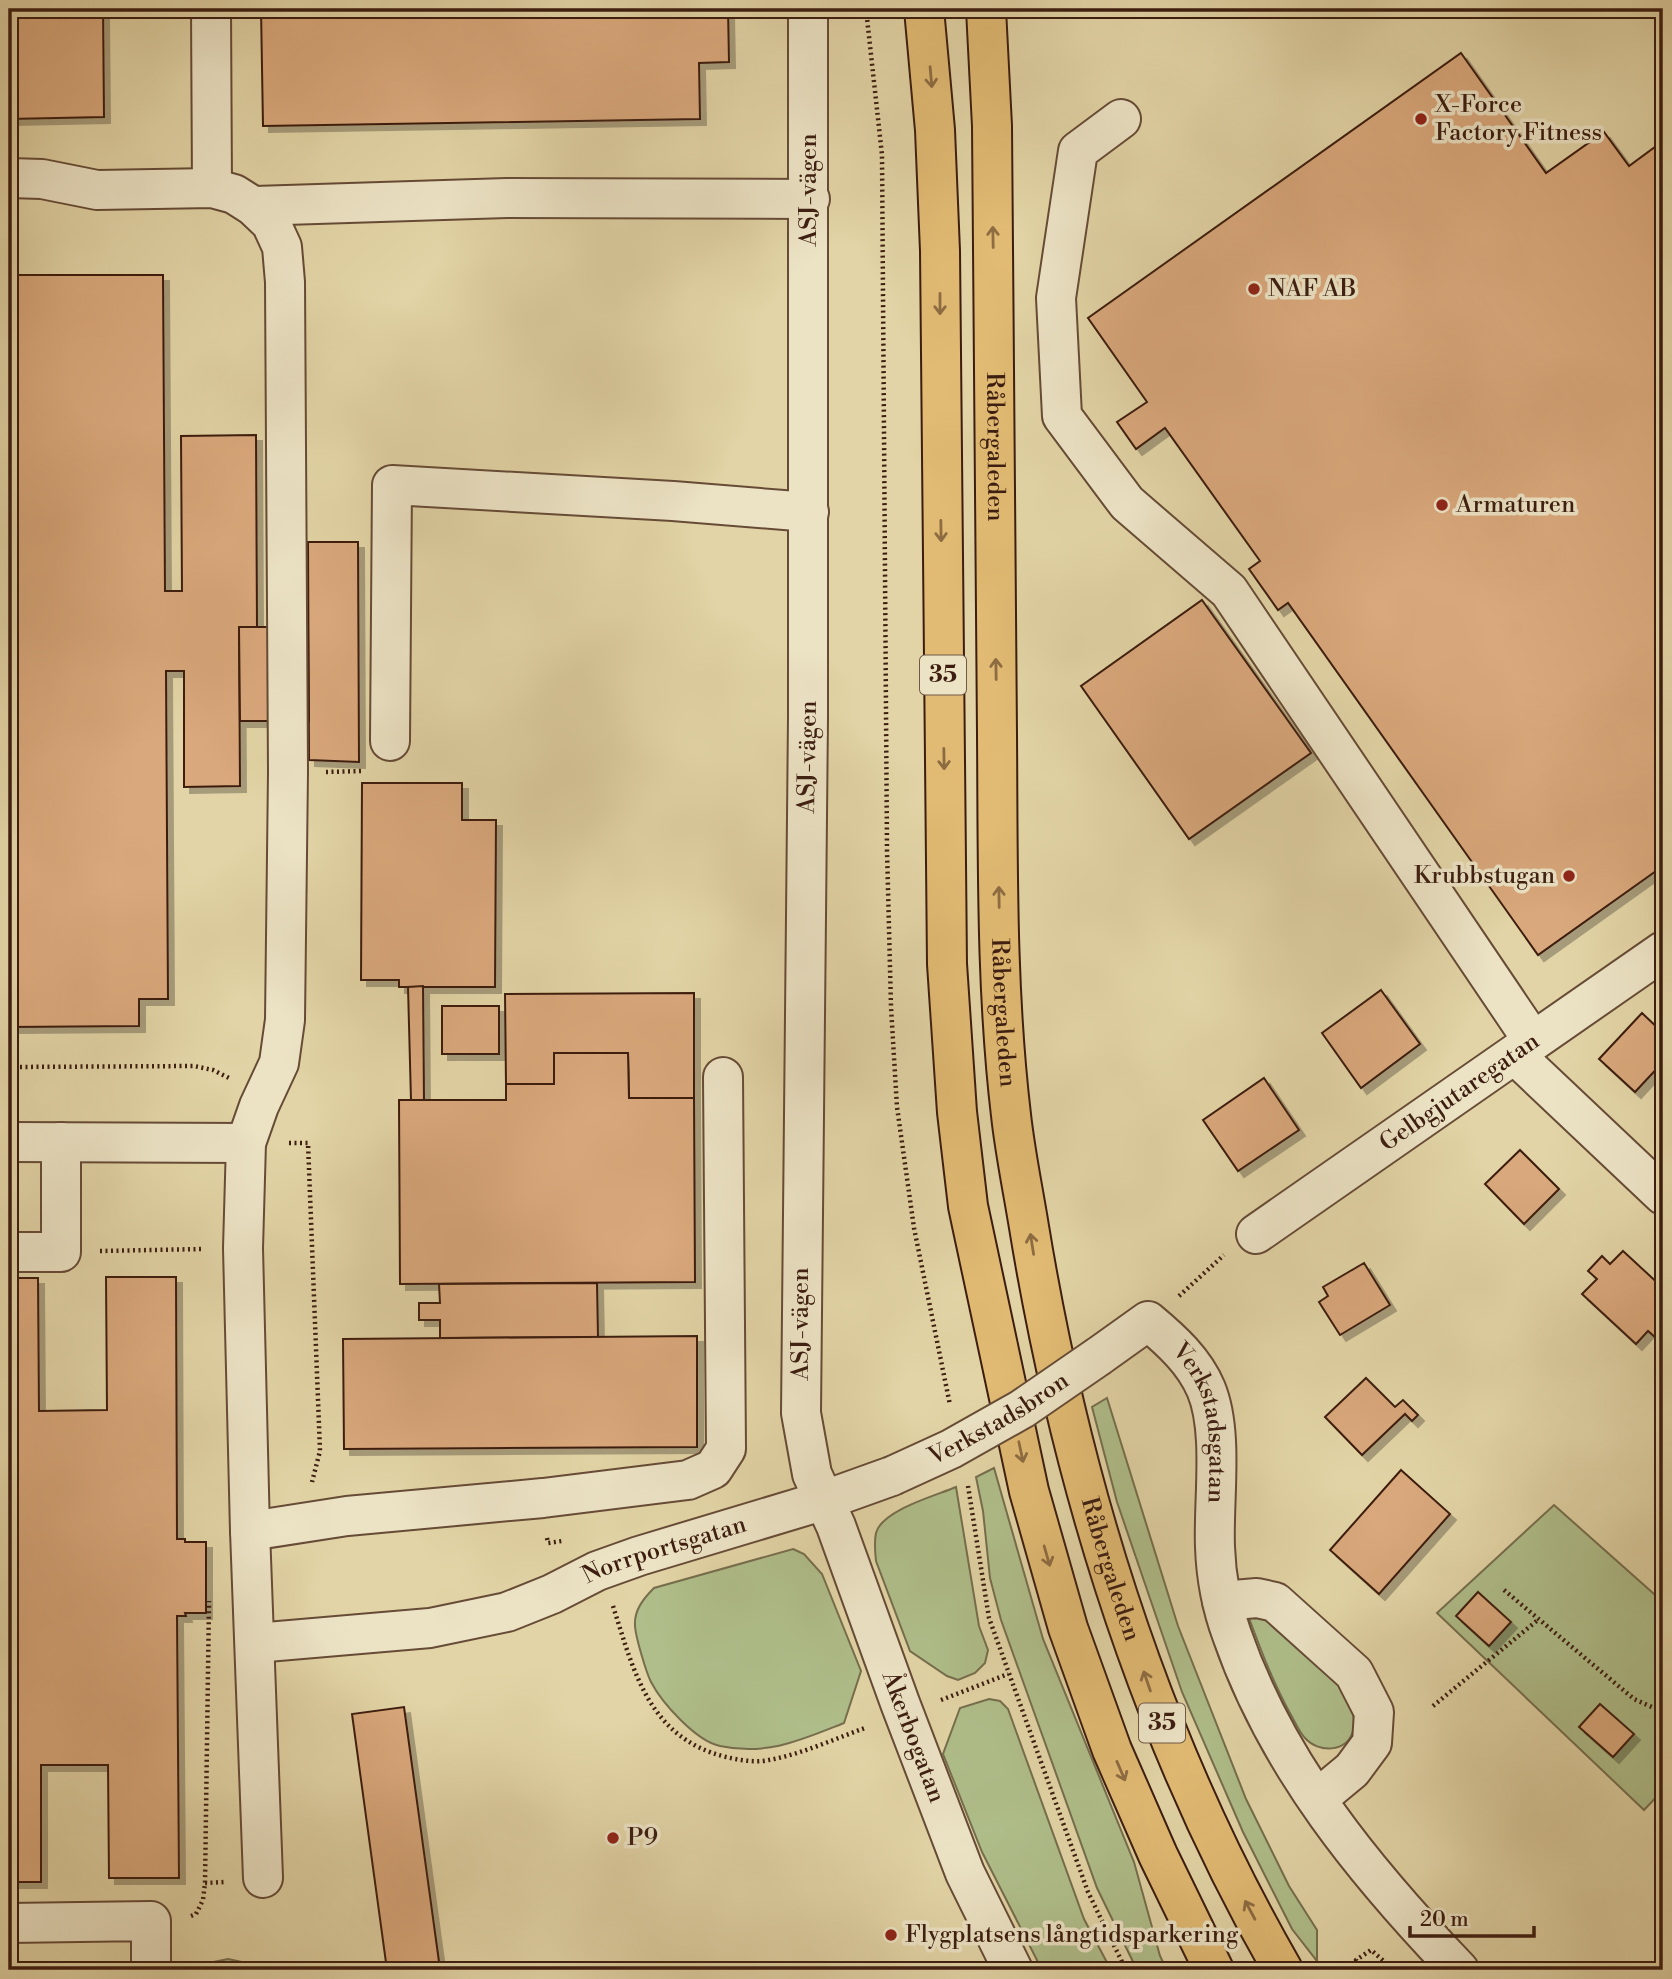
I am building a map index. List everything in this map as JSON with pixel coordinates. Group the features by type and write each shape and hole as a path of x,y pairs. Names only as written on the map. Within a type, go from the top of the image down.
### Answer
{"main road":[{"name":"35","path":"924,9 935,130 940,251 947,964 957,1112 968,1206 1029,1490 1068,1628 1112,1750 1157,1855 1214,1970"},
{"name":"Råbergaleden","path":"986,9 993,194 999,953 1010,1114 1043,1312 1078,1461 1120,1604 1162,1723 1210,1833 1283,1970"}],"street":[{"path":"211,9 212,188"},
{"name":"ASJ-vägen","path":"808,9 809,512 801,1413 809,1462 825,1500"},
{"path":"1121,119 1078,151 1056,298 1062,416 1127,503 1229,591 1524,1048 1663,1195"},
{"path":"9,178 43,178 97,190 212,188 234,194 253,206 271,223 282,247 285,282 288,772 285,1020 279,1063 246,1143 243,1248 263,1878"},
{"path":"253,206 507,198 810,199"},
{"path":"390,741 392,485 673,501 809,512"},
{"name":"Gelbgjutaregatan","path":"1256,1234 1663,951"},
{"path":"250,1531 347,1516 543,1498 688,1480 713,1469 726,1449 723,1077"},
{"path":"9,1142 246,1143"},
{"path":"9,1252 61,1252 61,1142"},
{"name":"Verkstadsgatan","path":"1099,1356 1148,1321 1190,1361 1206,1390 1212,1414 1215,1445 1215,1547 1222,1601 1231,1635 1278,1741 1317,1799 1362,1863 1417,1927 1459,1970"},
{"name":"Verkstadsbron","path":"825,1500 892,1476 951,1449 1022,1409 1099,1356"},
{"name":"Norrportsgatan","path":"255,1643 429,1628 507,1612 639,1556 825,1500"},
{"name":"Åkerbogatan","path":"825,1500 965,1873 1013,1970"},
{"path":"1222,1601 1256,1598 1275,1602 1354,1673 1374,1712 1372,1743 1352,1770 1317,1799"},
{"path":"9,1923 151,1921 151,1970"}],"path":[{"path":"9,1067 194,1066 213,1070 246,1091 259,1106 279,1143 308,1143 320,1451 301,1523"},
{"path":"1148,1321 1188,1289 1220,1258 1256,1234"},
{"path":"61,1252 243,1248"},
{"path":"597,1572 610,1594 636,1678 649,1702 666,1723 685,1740 708,1753 737,1760 765,1761 790,1755 876,1724"},
{"path":"1504,1590 1634,1699 1663,1712"},
{"path":"151,1921 178,1921 196,1914 203,1900 209,1593"},
{"path":"1433,1706 1539,1619"},
{"path":"940,1700 1008,1674"},
{"path":"1363,1970 1356,1960 1371,1950 1394,1970"}],"green space":[{"path":"1107,1398 1178,1626 1246,1799 1289,1886 1317,1930 1317,1961 1292,1929 1243,1832 1182,1692 1117,1502 1092,1407"},
{"path":"994,1468 1043,1639 1134,1862 1160,1956 1167,1970 1137,1970 1097,1888 1001,1620 990,1578 983,1511 976,1477"},
{"path":"956,1487 979,1626 988,1650 985,1663 975,1673 958,1680 947,1676 910,1651 876,1561 875,1547 876,1533 888,1517"},
{"path":"1554,1505 1663,1602 1663,1790 1644,1810 1437,1613"},
{"path":"793,1549 804,1554 822,1574 861,1671 844,1723 769,1748 737,1749 711,1743 681,1720 651,1682 635,1630 638,1609 654,1588"},
{"path":"1246,1610 1259,1612 1337,1682 1354,1716 1353,1731 1345,1743 1339,1747 1324,1748 1311,1743 1303,1736 1272,1676"},
{"path":"989,1699 1000,1701 1008,1709 1084,1919 1111,1970 1042,1970 982,1852 943,1754 960,1708"},
{"path":"228,1959 280,1970 187,1970 189,1967"}],"building":[{"path":"9,9 103,9 104,117 9,119"},
{"path":"261,9 728,9 729,62 699,63 700,119 263,126"},
{"name":"Armaturen","path":"1461,53 1546,173 1604,132 1629,166 1663,141 1663,866 1538,955 1288,603 1278,610 1249,569 1260,561 1165,428 1136,449 1117,422 1147,402 1088,318"},
{"path":"9,275 163,275 165,591 182,591 181,436 256,435 257,627 239,627 240,786 184,787 184,671 166,671 168,999 139,999 139,1026 9,1027"},
{"path":"308,542 358,542 359,762 309,760"},
{"path":"1202,600 1311,753 1189,839 1081,686"},
{"path":"239,627 308,627 309,721 240,721"},
{"path":"362,783 462,783 462,820 496,820 495,987 399,987 399,980 361,980"},
{"path":"423,986 424,1100 411,1100 408,987"},
{"path":"1381,990 1420,1044 1361,1088 1322,1033"},
{"path":"694,993 694,1098 629,1098 628,1053 554,1053 554,1084 506,1084 505,994"},
{"path":"442,1006 499,1006 499,1054 442,1054"},
{"path":"1642,1013 1663,1033 1663,1062 1635,1092 1599,1059"},
{"path":"554,1053 628,1053 629,1098 694,1098 695,1282 400,1284 399,1100 506,1100 506,1084 554,1084"},
{"path":"1264,1078 1299,1130 1238,1171 1203,1120"},
{"path":"1520,1150 1559,1189 1524,1224 1485,1184"},
{"path":"1623,1251 1663,1288 1663,1330 1656,1338 1648,1331 1636,1344 1582,1294 1597,1279 1588,1271 1602,1256 1610,1264"},
{"path":"1364,1263 1390,1305 1340,1335 1319,1302 1328,1296 1323,1287"},
{"path":"106,1277 176,1277 177,1539 185,1539 185,1542 206,1542 206,1613 185,1613 186,1616 177,1616 179,1878 109,1878 108,1765 41,1765 41,1882 9,1882 9,1278 38,1278 39,1411 107,1410"},
{"path":"597,1283 598,1337 440,1338 440,1320 419,1320 419,1303 440,1303 439,1284"},
{"path":"697,1336 697,1447 344,1449 343,1339"},
{"path":"1366,1378 1395,1407 1403,1400 1418,1415 1412,1421 1405,1414 1362,1455 1325,1417"},
{"path":"1401,1470 1450,1514 1379,1594 1330,1550"},
{"path":"1478,1592 1511,1622 1489,1646 1456,1616"},
{"path":"1600,1704 1634,1734 1613,1757 1579,1727"},
{"path":"404,1707 440,1969 434,1970 387,1970 352,1714"}],"place":[{"name":"X-Force Factory Fitness","path":"1421,119"},
{"name":"NAF AB","path":"1254,289"},
{"name":"Armaturen","path":"1442,505"},
{"name":"Krubbstugan","path":"1569,876"},
{"name":"P9","path":"613,1838"},
{"name":"Flygplatsens långtidsparkering","path":"891,1935"}]}
